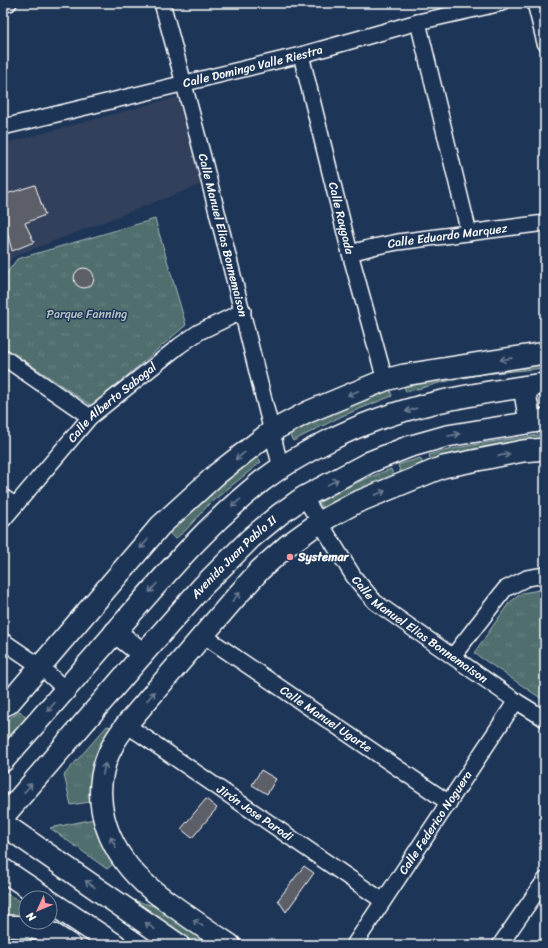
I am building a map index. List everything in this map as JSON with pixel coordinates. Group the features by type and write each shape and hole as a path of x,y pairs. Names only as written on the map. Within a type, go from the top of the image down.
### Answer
{"main road":[{"path":"3,824 178,945"},
{"path":"3,870 33,890"},
{"path":"58,907 114,945"}],"street":[{"path":"3,4 9,3"},
{"name":"Calle Manuel Elias Bonnemaison","path":"162,3 243,311 281,468"},
{"name":"Calle Domingo Valle Riestra","path":"3,127 301,55 418,22 502,3"},
{"path":"535,3 545,43"},
{"path":"418,22 468,233"},
{"name":"Calle Raygada","path":"301,55 350,253 385,380"},
{"name":"Calle Eduardo Marquez","path":"350,253 398,242 545,223"},
{"name":"Calle Alberto Sabogal","path":"3,520 9,501 90,417 179,346 199,332 243,311"},
{"path":"3,706 9,703 41,667 160,526 217,474 272,431 308,412 385,380 438,369 545,353"},
{"path":"3,357 90,417"},
{"path":"3,761 179,558 215,522 263,481 281,468 330,440 370,422 459,397 545,384"},
{"path":"524,387 537,421"},
{"name":"Avenida Juan Pablo II","path":"3,817 143,654 204,586 251,538 280,514 304,497 370,462 408,447 447,436 537,421"},
{"path":"230,945 144,884 124,862 109,837 101,808 101,786 105,764 114,744 126,725 260,570 288,545 320,522 355,503 443,467 524,451 545,449"},
{"name":"Calle Manuel Elias Bonnemaison","path":"304,497 354,576 376,602 516,701 545,719"},
{"path":"453,656 505,590 527,578 545,575"},
{"path":"115,632 143,654"},
{"name":"Calle Manuel Ugarte","path":"203,635 449,803"},
{"path":"3,641 41,667 66,690"},
{"name":"Calle Federico Noguera","path":"354,945 516,701"},
{"name":"Jirón Jose Parodi","path":"126,725 383,901"},
{"path":"500,945 545,880"},
{"path":"3,926 30,927 53,934 70,945"}],"shaded area":[{"path":"177,97 202,184 15,256 3,266 3,144"}],"green space":[{"name":"Parque Fanning","path":"155,219 186,325 92,406 3,346 3,279 17,259"},
{"path":"545,358 545,368 484,374 443,382 406,392 403,382"},
{"path":"389,387 392,396 342,416 293,441 288,432"},
{"path":"545,434 545,443 432,464 429,455 472,445"},
{"path":"256,454 261,462 209,504 186,530 175,539 168,532 202,498"},
{"path":"420,458 424,466 401,474 398,465"},
{"path":"391,469 394,477 324,510 319,503 354,484"},
{"path":"545,589 545,701 474,653 509,603 522,593"},
{"path":"20,711 27,719 9,740 3,740 3,723"},
{"path":"107,726 122,729 96,801 71,805 64,775"},
{"path":"104,817 117,861 107,869 50,828"},
{"path":"3,892 18,900 18,916 3,914"},
{"path":"133,900 154,906 214,945 196,945"},
{"path":"3,934 21,935 43,945 3,944"}],"building":[{"path":"35,185 45,215 25,223 34,242 12,251 3,216 3,195"},
{"path":"80,268 88,268 94,274 94,282 88,288 80,288 74,282 74,274"},
{"path":"261,770 276,779 267,794 252,785"},
{"path":"206,799 217,808 192,838 181,829"},
{"path":"304,866 314,873 286,912 278,900"}],"place":[{"name":"Systemar","path":"290,557"}]}
